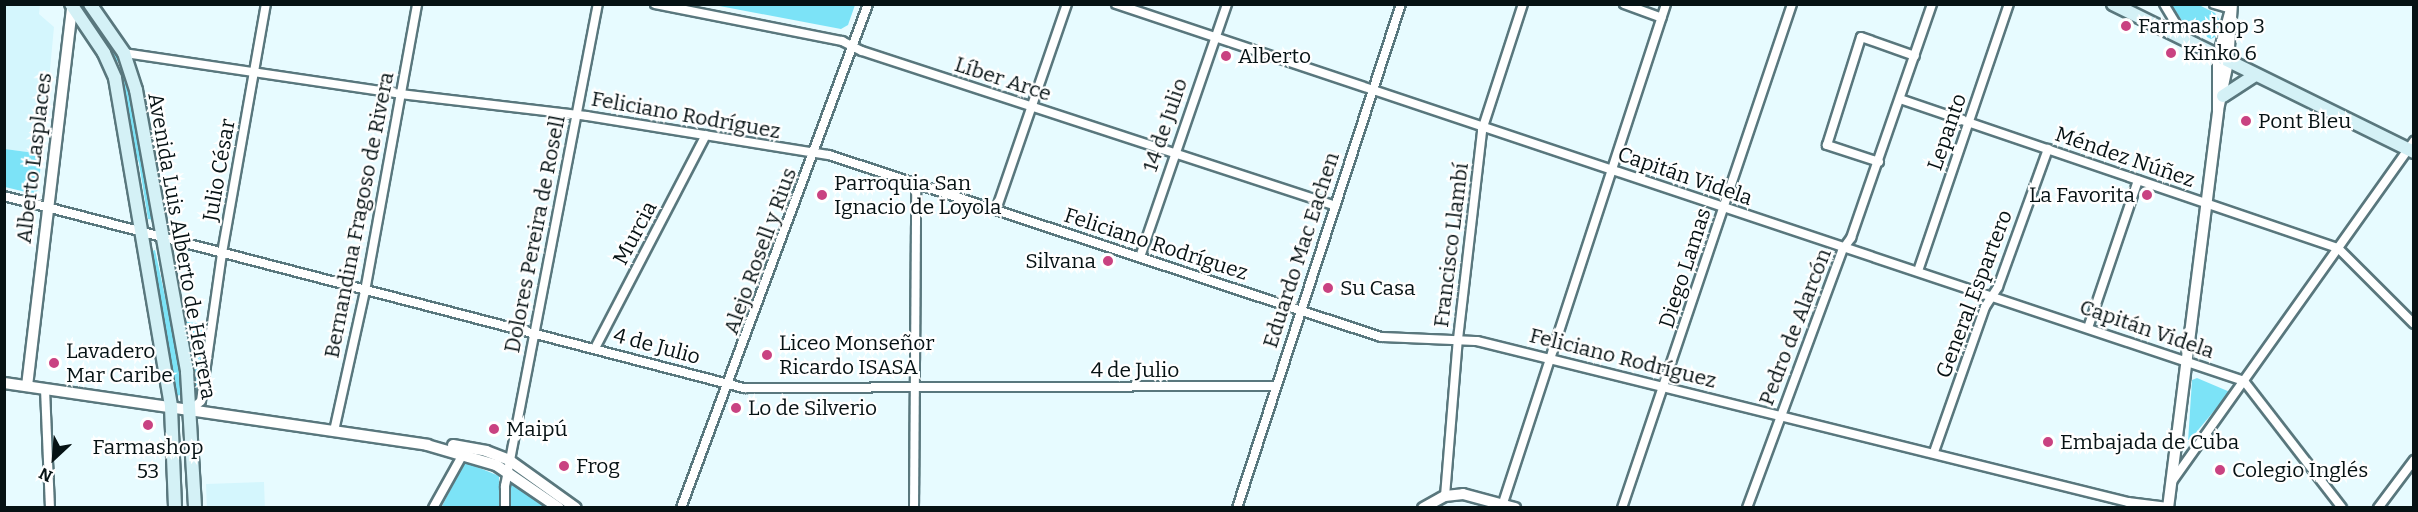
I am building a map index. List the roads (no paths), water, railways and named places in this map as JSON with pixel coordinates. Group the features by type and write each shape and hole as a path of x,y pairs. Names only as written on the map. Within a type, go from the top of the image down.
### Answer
{"main road":[{"name":"Avenida Luis Alberto de Herrera","path":"90,4 124,52 142,122 191,410 195,507"},
{"path":"2113,4 2254,75 2412,147"},
{"name":"Avenida Luis Alberto de Herrera","path":"72,5 104,53 115,78 171,407 175,507"},
{"path":"2223,96 2254,75"}],"street":[{"name":"Julio César","path":"191,410 201,401 222,252 266,4"},
{"name":"Bernandina Fragoso de Rivera","path":"334,432 365,291 417,4"},
{"name":"Dolores Pereira de Rosell","path":"505,507 508,466 597,4"},
{"name":"Líber Arce","path":"655,4 853,46 1173,155 1335,206"},
{"name":"Alejo Rosell y Rius","path":"681,507 730,385 868,4"},
{"path":"996,210 1067,4"},
{"name":"Capitán Videla","path":"1116,4 1373,90 1482,130 1610,170 1843,249 1918,271 2244,381"},
{"name":"14 de Julio","path":"1140,257 1173,155 1227,4"},
{"name":"Eduardo Mac Eachen","path":"1236,507 1401,4"},
{"name":"Francisco Llambí","path":"1445,496 1458,339 1482,130 1523,4"},
{"path":"1624,4 1662,18"},
{"path":"1503,503 1548,359 1666,4"},
{"name":"Diego Lamas","path":"1622,507 1665,386 1792,4"},
{"name":"Pedro de Alarcón","path":"1747,507 1843,249 1851,238 1879,162 1932,4"},
{"name":"Lepanto","path":"1918,271 2009,4"},
{"path":"2164,4 2185,39"},
{"path":"2214,4 2231,7 2215,94 2218,110"},
{"name":"Alberto Lasplaces","path":"27,386 72,5"},
{"path":"1879,162 1827,144 1861,37 1915,56"},
{"name":"Feliciano Rodríguez","path":"124,52 400,94 577,115 815,155 829,155 1398,340 1458,339 1665,386 2128,502 2168,507"},
{"path":"2168,507 2218,110 2223,96 2223,60"},
{"name":"Méndez Núñez","path":"1900,99 2338,249"},
{"name":"Murcia","path":"595,348 706,135"},
{"path":"2171,484 2412,147"},
{"name":"General Espartero","path":"1934,452 2048,149"},
{"path":"2088,328 2138,180"},
{"path":"914,507 916,185"},
{"name":"4 de Julio","path":"4,196 744,388 1274,386"},
{"path":"2338,249 2414,324"},
{"path":"2244,381 2342,507"},
{"path":"4,383 427,445 477,448 576,507"},
{"path":"45,389 50,507"},
{"path":"427,445 508,466 559,507"},
{"path":"434,507 463,454"},
{"path":"2378,507 2414,460"},
{"path":"1423,507 1445,496 1472,495 1515,507"}],"place":[{"name":"Farmashop 3","path":"2126,26"},
{"name":"Kinko 6","path":"2171,53"},
{"name":"Alberto","path":"1226,56"},
{"name":"Pont Bleu","path":"2246,121"},
{"name":"Parroquia San Ignacio de Loyola","path":"822,195"},
{"name":"La Favorita","path":"2147,195"},
{"name":"Silvana","path":"1108,261"},
{"name":"Su Casa","path":"1328,288"},
{"name":"Liceo Monseñor Ricardo ISASA","path":"767,355"},
{"name":"Lavadero Mar Caribe","path":"54,363"},
{"name":"Lo de Silverio","path":"736,408"},
{"name":"Farmashop 53","path":"148,425"},
{"name":"Maipú","path":"494,429"},
{"name":"Embajada de Cuba","path":"2048,442"},
{"name":"Frog","path":"564,466"},
{"name":"Colegio Inglés","path":"2220,470"}]}
